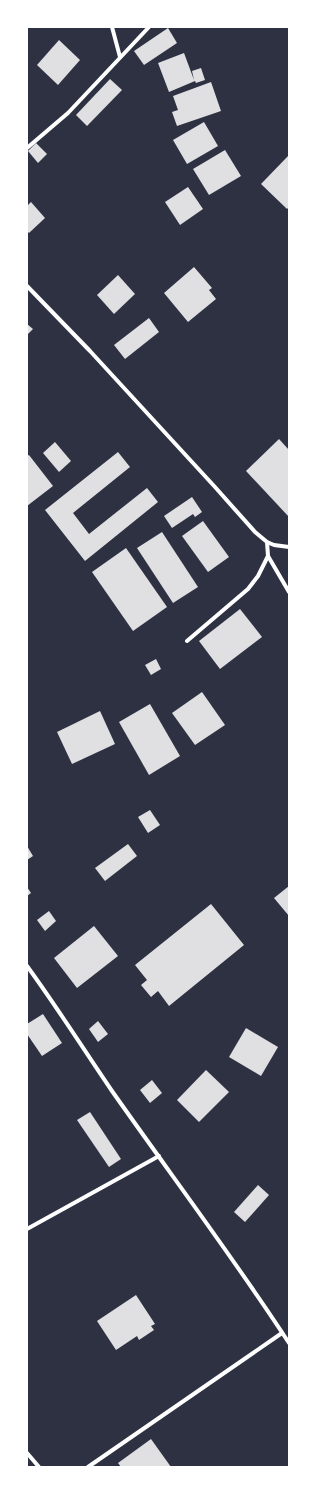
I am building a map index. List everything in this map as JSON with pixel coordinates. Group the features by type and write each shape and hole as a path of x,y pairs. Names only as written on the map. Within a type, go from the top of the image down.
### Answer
{"street":[{"path":"112,27 120,57"},
{"path":"27,148 68,113 149,27"},
{"path":"27,286 90,351 255,532 274,545 289,547"},
{"path":"187,641 248,589 258,576 268,556 268,542"},
{"path":"268,556 289,592"},
{"path":"27,966 52,1000 112,1090 259,1296 289,1343"},
{"path":"27,1229 159,1156"},
{"path":"88,1467 282,1333"},
{"path":"27,1453 39,1467"}],"building":[{"path":"168,28 177,43 144,65 134,51"},
{"path":"59,40 80,60 58,85 37,65"},
{"path":"184,53 194,80 192,71 201,68 205,80 196,83 195,81 169,92 158,63"},
{"path":"110,79 122,90 87,126 76,115"},
{"path":"211,82 221,111 177,126 172,112 178,110 173,96"},
{"path":"204,122 218,146 187,164 173,140"},
{"path":"36,143 47,154 38,163 28,151"},
{"path":"225,150 241,176 209,195 193,169"},
{"path":"289,155 289,207 287,209 261,184"},
{"path":"188,187 203,209 180,225 165,202"},
{"path":"31,202 45,218 29,233 27,231 27,206"},
{"path":"194,267 212,288 209,290 216,299 188,322 164,293"},
{"path":"118,275 135,294 114,314 97,295"},
{"path":"149,318 159,332 125,359 114,345"},
{"path":"27,324 33,329 27,335"},
{"path":"279,439 289,450 289,517 246,471"},
{"path":"55,442 71,461 59,472 43,453"},
{"path":"118,452 130,467 73,513 89,534 147,488 158,502 85,561 45,510"},
{"path":"29,455 53,486 27,506 27,456"},
{"path":"192,497 202,512 195,517 193,514 172,528 164,516"},
{"path":"203,521 229,557 208,572 182,536"},
{"path":"162,532 198,587 173,603 137,548"},
{"path":"126,548 167,607 133,631 92,572"},
{"path":"240,609 262,637 220,669 199,641"},
{"path":"156,659 161,669 151,675 145,665"},
{"path":"202,692 225,725 195,745 172,713"},
{"path":"150,704 180,756 149,775 119,722"},
{"path":"100,711 115,744 72,764 57,732"},
{"path":"150,810 160,825 148,833 138,817"},
{"path":"128,844 137,856 105,881 95,868"},
{"path":"27,846 33,856 27,860"},
{"path":"289,886 289,916 274,898"},
{"path":"27,887 31,893 27,896"},
{"path":"211,904 244,945 169,1006 158,991 151,997 141,985 147,980 135,965"},
{"path":"49,911 56,921 45,931 37,920"},
{"path":"94,926 118,956 77,988 54,958"},
{"path":"43,1014 62,1043 42,1056 27,1034 27,1024"},
{"path":"98,1021 108,1034 98,1042 89,1029"},
{"path":"246,1028 278,1047 261,1076 229,1057"},
{"path":"206,1070 229,1092 199,1122 177,1100"},
{"path":"152,1080 162,1093 150,1103 140,1090"},
{"path":"90,1112 121,1159 109,1167 77,1120"},
{"path":"258,1185 269,1195 245,1222 234,1212"},
{"path":"136,1295 155,1324 151,1326 154,1330 139,1340 137,1336 116,1350 97,1321"},
{"path":"151,1439 171,1467 121,1467 118,1463"}]}
